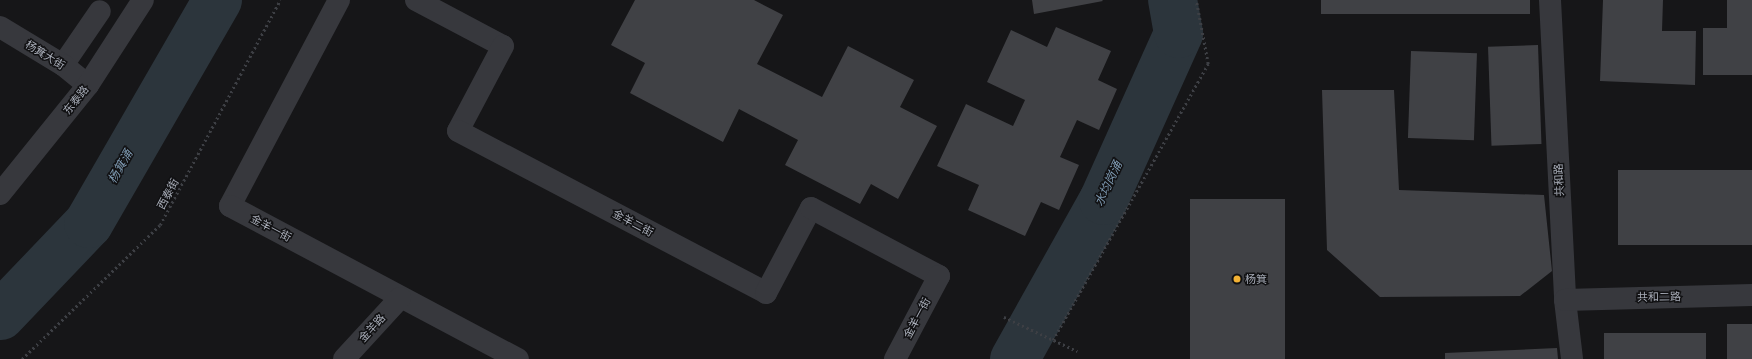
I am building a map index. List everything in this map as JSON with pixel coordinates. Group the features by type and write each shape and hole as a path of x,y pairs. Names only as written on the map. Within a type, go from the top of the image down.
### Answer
{"street":[{"name":"东泰路","path":"0,194 88,84 143,0"},
{"name":"金羊一街","path":"339,0 230,206 400,298 518,359"},
{"name":"金羊二街","path":"416,0 503,46 458,131 766,294 811,208 939,276"},
{"name":"共和路","path":"1550,0 1565,300 1572,359"},
{"path":"63,65 100,11"},
{"name":"杨箕大街","path":"0,27 63,65 88,84"},
{"name":"金羊一街","path":"895,359 939,276"},
{"name":"共和二路","path":"1565,300 1752,295"},
{"name":"金羊路","path":"344,359 400,298"}],"path":[{"name":"西泰街","path":"22,359 160,225 280,0"},
{"path":"1053,340 1208,64 1196,0"},
{"path":"1004,317 1077,351"}],"building":[{"path":"635,0 754,0 783,15 757,64 822,97 848,46 914,80 900,107 937,126 898,199 871,184 860,204 785,165 798,140 739,109 723,142 630,93 645,63 611,45"},
{"path":"1032,0 1102,0 1103,1 1034,14"},
{"path":"1321,0 1530,0 1530,14 1321,14"},
{"path":"1603,0 1663,0 1662,31 1696,31 1695,85 1600,81"},
{"path":"1727,0 1752,0 1752,75 1703,75 1703,28 1727,28"},
{"path":"1056,27 1111,51 1098,80 1117,89 1099,130 1077,120 1060,157 1079,165 1059,210 1041,202 1025,236 968,210 979,185 937,166 966,104 1013,126 1025,100 987,82 1011,30 1047,47"},
{"path":"1538,45 1541,144 1491,146 1488,47"},
{"path":"1411,51 1477,53 1474,140 1408,138"},
{"path":"1322,90 1394,90 1399,190 1544,195 1552,271 1520,296 1380,297 1327,250"},
{"path":"1618,170 1752,170 1752,245 1618,245"},
{"name":"杨箕","path":"1190,199 1285,199 1285,359 1190,359"},
{"path":"1727,324 1752,324 1752,359 1727,359"},
{"path":"1604,333 1706,333 1706,359 1604,359"},
{"path":"1557,348 1558,359 1445,359 1445,353"}],"waterway":[{"name":"杨箕涌","path":"0,315 88,223 217,0"},
{"name":"水均岗涌","path":"1014,359 1103,200 1178,33 1172,0"}],"place":[{"name":"杨箕","path":"1237,279"}]}
